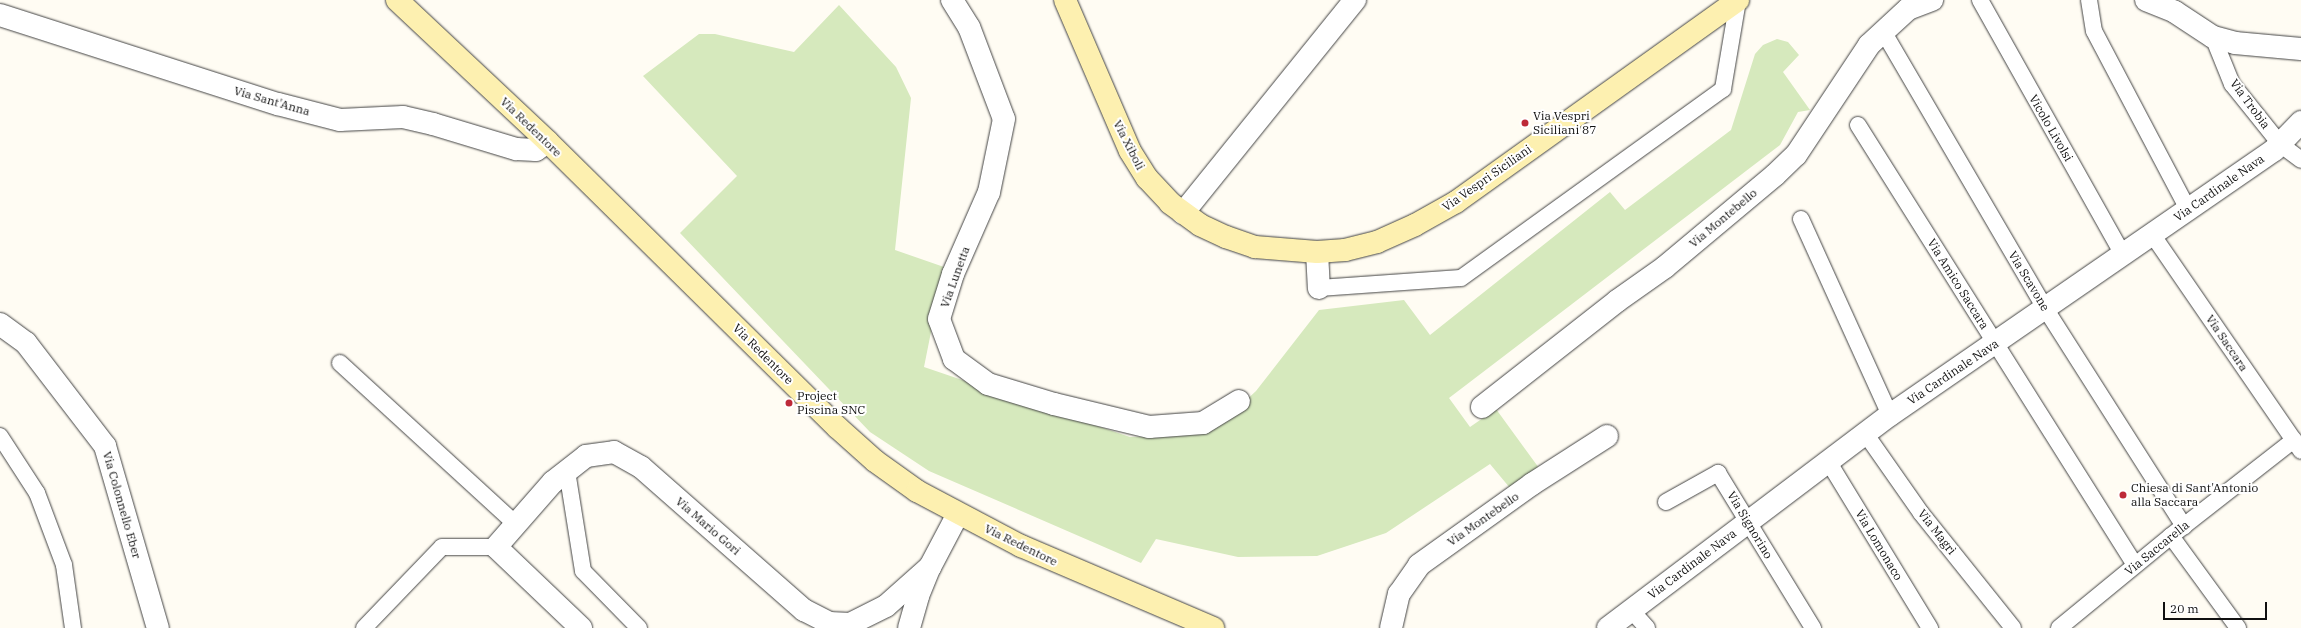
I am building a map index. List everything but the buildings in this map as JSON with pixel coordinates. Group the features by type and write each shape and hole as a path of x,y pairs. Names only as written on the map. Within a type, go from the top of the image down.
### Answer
{"street":[{"name":"Via Redentore","path":"397,0 548,142 837,427 875,460 917,491 958,514 1028,549 1182,621 1213,628"},
{"name":"Via Lunetta","path":"952,0 969,27 1004,119 989,192 953,274 939,319 954,359 988,384 1054,404 1149,427 1203,422 1239,402"},
{"name":"Via Xiboli","path":"1065,0 1130,151 1147,178 1170,203 1200,225 1226,238 1255,246 1317,252"},
{"path":"1183,213 1355,0"},
{"name":"Via Vespri Siciliani","path":"1317,252 1345,250 1377,242 1415,225 1456,202 1738,0"},
{"name":"Via Montebello","path":"1482,407 1617,301 1666,267 1775,175 1796,155 1869,45 1908,9 1932,0"},
{"path":"2146,0 2175,12 2213,37 2235,43 2301,50"},
{"name":"Via Sant'Anna","path":"0,16 271,102 340,120 403,117 433,124 516,149 536,150 548,142"},
{"name":"Via Cardinale Nava","path":"1608,628 1865,433 2123,255 2280,144 2301,122"},
{"path":"1317,252 1319,288"},
{"name":"Via Colonnello Eber","path":"0,324 26,343 105,446 158,628"},
{"name":"Via Montebello","path":"1391,628 1400,594 1419,565 1532,484 1607,436"},
{"name":"Via Mario Gori","path":"496,547 553,482 586,456 614,452 641,467 804,610 829,623 850,624 886,606 930,567"},
{"name":"Via Mario Gori","path":"909,628 918,596 930,567 958,514"},
{"path":"496,547 581,628"}],"lane":[{"path":"1319,288 1461,278 1723,89 1738,0"},
{"name":"Vicolo Livolsi","path":"1980,0 2123,255"},
{"path":"2089,0 2094,30 2188,209"},
{"name":"Via Scavone","path":"1883,31 2045,308 2184,526"},
{"name":"Via Trobia","path":"2213,37 2232,84 2280,144 2301,160"},
{"name":"Via Amico Saccara","path":"1858,125 2135,565"},
{"path":"1800,219 1890,415"},
{"name":"Via Saccara","path":"2152,234 2297,446"},
{"path":"340,363 516,524"},
{"name":"Via Magrì","path":"1865,433 1921,513 2012,628"},
{"path":"0,436 37,493 64,565 72,628"},
{"name":"Via Saccarella","path":"2059,628 2184,526 2297,446"},
{"name":"Via Lomonaco","path":"1828,461 1930,628"},
{"path":"567,471 583,570 639,628"},
{"name":"Via Signorino","path":"1666,502 1718,473 1813,628"},
{"path":"2171,536 2238,628"},
{"path":"364,628 442,547 496,547"},
{"path":"1631,610 1646,628"}],"green space":[{"path":"839,5 896,67 911,98 895,250 944,267 924,367 1130,437 1172,436 1227,418 1256,391 1319,310 1404,300 1430,335 1610,192 1625,210 1731,130 1755,54 1763,45 1777,39 1788,42 1799,55 1783,72 1810,110 1798,112 1780,145 1449,398 1470,427 1496,409 1539,468 1510,488 1490,464 1386,533 1317,556 1238,557 1156,539 1141,563 929,471 870,432 680,233 737,176 643,76 699,34 715,34 794,52"}],"place":[{"name":"Via Vespri Siciliani 87","path":"1525,123"},
{"name":"Project Piscina SNC","path":"789,403"},
{"name":"Chiesa di Sant'Antonio alla Saccara","path":"2123,495"}]}
